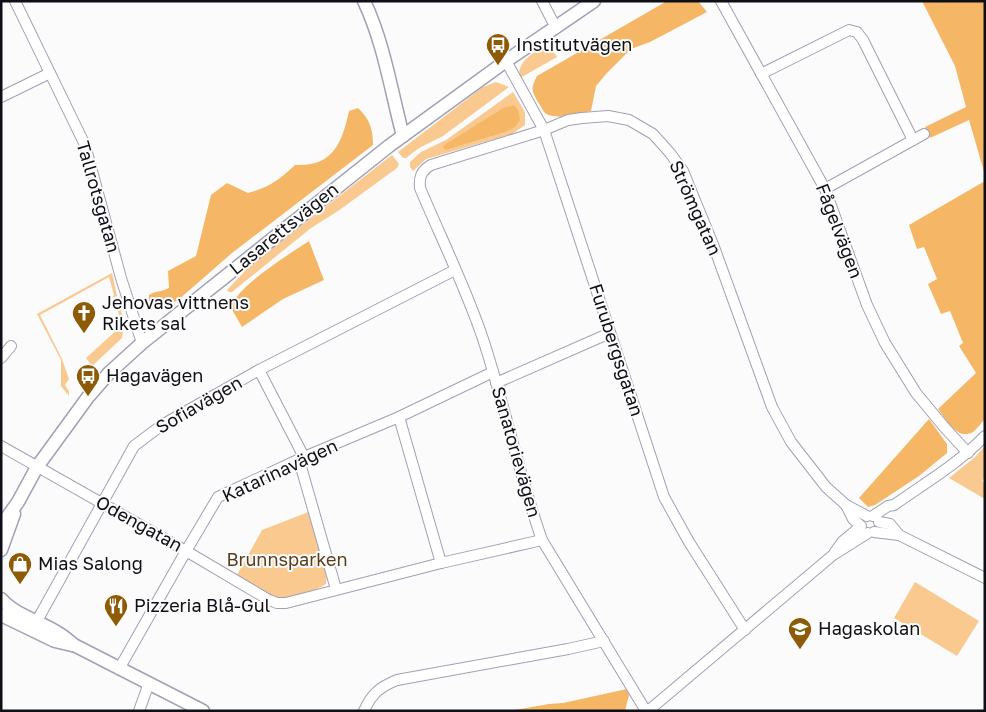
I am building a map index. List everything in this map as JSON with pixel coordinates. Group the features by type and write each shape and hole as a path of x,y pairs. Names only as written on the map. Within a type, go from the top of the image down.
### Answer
{"street":[{"name":"Tallrotsgatan","path":"15,1 85,145 120,278 142,343"},
{"path":"364,1 372,17 380,43 403,136"},
{"path":"542,1 556,28"},
{"name":"Lasarettsvägen","path":"1,526 18,502 37,468 88,397 109,373 142,343 403,136 506,61 594,1"},
{"name":"Fågelvägen","path":"721,1 825,189 867,305 885,343 916,393 968,453"},
{"path":"761,74 850,30 857,32 863,40 913,140"},
{"name":"Furubergsgatan","path":"506,61 544,130 664,497 689,542 745,630"},
{"path":"1,97 50,73"},
{"name":"Strömgatan","path":"419,178 424,170 431,165 544,130 568,120 608,116 629,120 653,134 683,171 714,247 772,407 790,442 814,472 846,505 853,519 868,530 900,535 985,578"},
{"path":"825,189 924,134"},
{"name":"Sanatorievägen","path":"419,178 420,188 472,308 542,540 647,711"},
{"name":"Sofiavägen","path":"34,626 134,446 162,425 259,370 455,270"},
{"path":"496,384 610,332"},
{"path":"1,358 11,346"},
{"path":"259,370 302,459 336,589 542,540"},
{"name":"Katarinavägen","path":"119,669 218,497 399,417 492,372"},
{"path":"399,417 441,563"},
{"path":"868,530 864,518 887,515 894,505 947,469 968,453 985,436"},
{"name":"Odengatan","path":"1,446 269,600 277,603 286,602 336,589"},
{"name":"Lasarettsvägen","path":"1,550 18,502"},
{"name":"Strömgatan","path":"846,505 890,524 900,535"},
{"path":"647,711 833,555 843,541 868,530 878,530 873,518"},
{"path":"1,599 6,605 55,642 74,645 203,711"},
{"path":"1,615 34,626"},
{"path":"364,711 368,702 381,687 397,680 568,649 604,640"},
{"path":"139,711 149,683"}],"green space":[{"path":"546,45 557,57 520,78 519,72 523,62 531,54"},
{"path":"496,82 509,87 443,136 419,148 406,158 403,158 398,152 483,87"},
{"path":"513,92 525,112 525,125 512,134 426,159 413,171 410,167 410,162 421,152 446,140"},
{"path":"392,155 399,164 397,168 338,211 311,228 232,292 227,290 251,265"},
{"path":"112,273 117,296 112,298 114,295 109,277 40,315 62,359 69,379 65,385 69,391 69,396 61,386 61,360 37,314"},
{"path":"120,305 124,325 122,338 92,366 86,358 118,329 117,325 120,319 117,307"},
{"path":"985,446 985,477 982,481 985,483 985,499 949,478 975,457"},
{"name":"Brunnsparken","path":"311,511 327,573 326,584 299,595 277,598 271,597 237,575 262,530"},
{"path":"915,582 979,621 957,656 894,618"}],"shaded area":[{"path":"667,1 698,1 707,12 650,42 631,49 596,86 591,111 561,117 544,112 533,92 537,76"},
{"path":"922,1 985,1 985,175 969,120 930,138 925,127 966,107 955,66"},
{"path":"514,105 518,110 520,120 515,127 505,132 445,150 443,146 503,108"},
{"path":"358,108 370,125 373,145 232,253 177,301 155,307 149,304 149,295 169,288 168,271 196,256 211,195 227,183 248,193 256,191 274,182 295,165 308,165 327,157 339,143 349,111"},
{"path":"985,181 985,419 973,432 962,434 952,428 938,409 976,373 959,346 963,343 950,311 941,314 928,284 937,279 924,247 917,249 909,225"},
{"path":"309,241 324,280 283,299 242,327 231,308 235,299 265,271"},
{"path":"929,419 947,444 947,453 919,476 875,505 868,507 859,498"},
{"path":"627,689 629,695 625,711 509,711 563,703"}],"place":[{"name":"Institutvägen","path":"498,66"},
{"name":"Jehovas vittnens Rikets sal","path":"84,334"},
{"name":"Hagavägen","path":"88,397"},
{"name":"Mias Salong","path":"20,585"},
{"name":"Pizzeria Blå-Gul","path":"116,627"},
{"name":"Hagaskolan","path":"800,650"}]}
